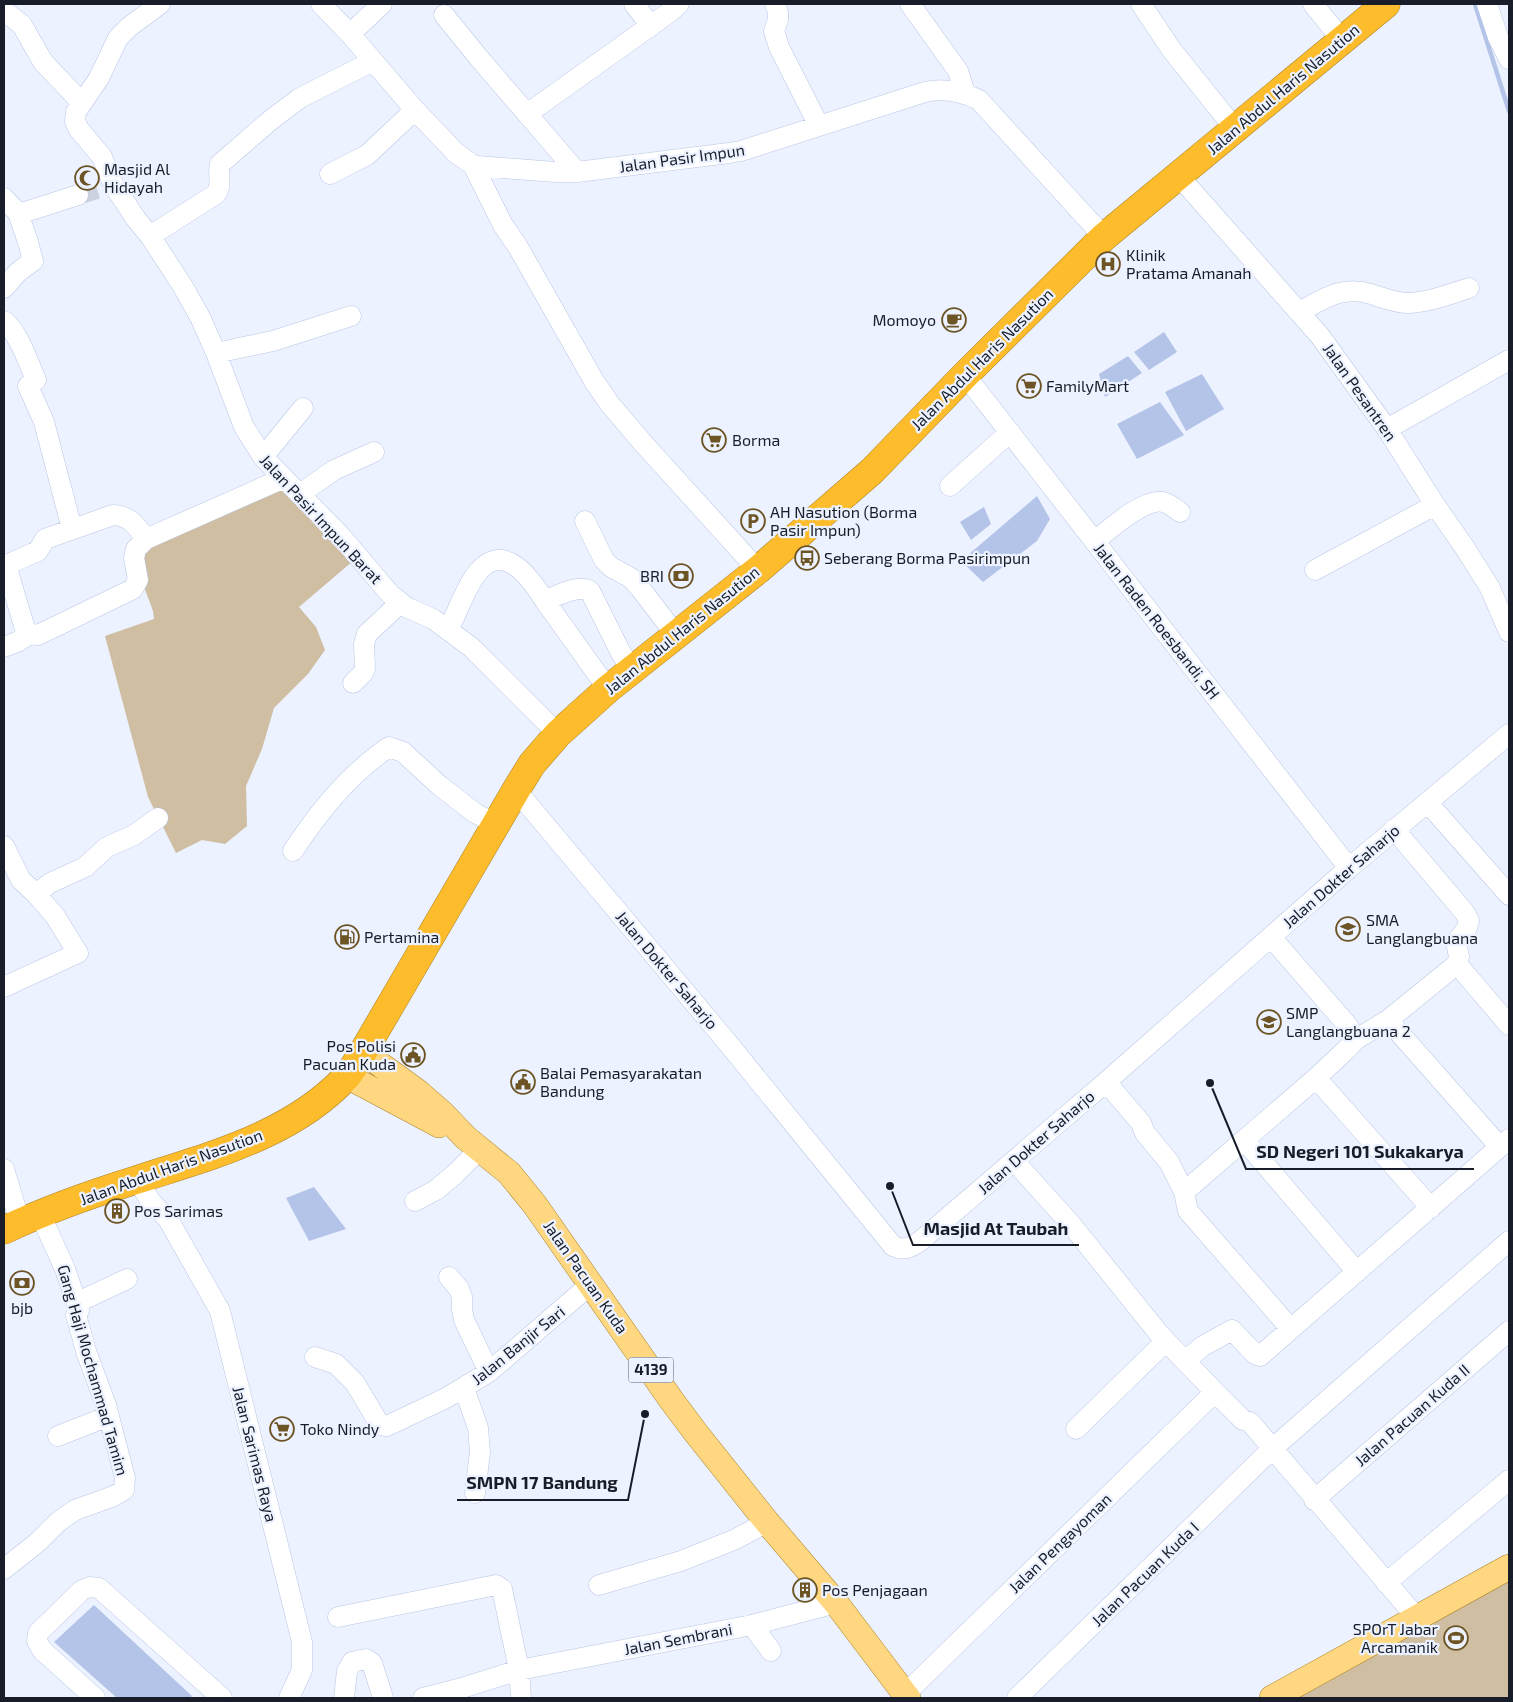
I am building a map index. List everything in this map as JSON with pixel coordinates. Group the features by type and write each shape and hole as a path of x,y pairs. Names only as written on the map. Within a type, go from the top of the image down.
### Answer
{"highway":[{"name":"Jalan Abdul Haris Nasution","path":"21,1222 89,1195 196,1161 260,1136 294,1118 320,1101 347,1076 363,1052 516,790 532,764 558,734 608,689 758,570 872,471 965,375 1104,237 1386,4"}],"main road":[{"name":"Jalan Pacuan Kuda","path":"363,1052 418,1092 473,1143 509,1173 535,1205 677,1407 767,1522 836,1603 906,1696"},
{"name":"Jalan Pacuan Kuda","path":"347,1076 473,1143"},
{"path":"1272,1698 1509,1567"}],"street":[{"name":"Jalan Pasir Impun Barat","path":"160,4 122,32 99,78 76,112 75,121 78,128 102,156 110,185 150,236 200,317 244,427 263,457 339,534 390,594 400,602 433,619 471,647 558,734"},
{"name":"Jalan Pasir Impun","path":"321,4 350,34 415,110 456,153 477,166 577,172 741,151 925,92 936,90 965,93 979,100 1104,237"},
{"path":"350,34 382,4"},
{"path":"634,4 651,26"},
{"path":"527,114 679,4"},
{"path":"775,4 778,20 774,31 779,47 819,126"},
{"path":"910,4 958,71 965,93"},
{"path":"1141,4 1171,49 1235,129"},
{"path":"1313,4 1342,40"},
{"path":"1488,4 1498,37 1509,59"},
{"path":"4,11 22,25 43,62 82,103"},
{"path":"444,15 577,172"},
{"path":"150,236 216,194 220,188 220,164 272,119 300,98 373,61"},
{"path":"330,174 367,155 415,110"},
{"path":"474,165 503,225 518,247 594,381 609,403 758,570"},
{"name":"Jalan Pesantren","path":"1178,175 1338,359 1387,428 1435,505 1505,608 1509,632"},
{"path":"18,213 78,195"},
{"path":"4,198 18,213 32,261 18,272 4,288"},
{"path":"1298,312 1338,292 1355,291 1391,301 1408,303 1428,301 1470,288"},
{"path":"216,353 273,341 351,316"},
{"path":"4,321 14,334 36,380 28,386 44,422 72,529"},
{"path":"1387,428 1509,360"},
{"name":"Jalan Raden Roesbandi, SH","path":"965,375 1349,868"},
{"path":"263,457 303,408"},
{"path":"950,486 1010,432"},
{"path":"300,494 334,470 374,452"},
{"path":"146,539 130,520 123,516 113,516 45,539 38,551 5,566 25,629 30,634 38,635 133,589 138,580 134,558 136,549 146,539 284,478"},
{"path":"1095,541 1136,511 1153,502 1164,502 1180,512"},
{"path":"1315,570 1435,505"},
{"path":"585,521 604,560 611,567 631,578 676,635"},
{"path":"453,620 476,574 484,566 496,561 516,565 530,579 608,689"},
{"path":"545,601 584,588 590,591 621,653 632,670"},
{"path":"353,683 365,670 364,644 367,634 400,602"},
{"path":"4,646 17,642 30,634"},
{"name":"Jalan Dokter Saharjo","path":"516,790 727,1042 893,1246 898,1249 905,1249 920,1242 1394,830 1506,744"},
{"path":"293,851 307,829 334,795 369,761 389,747 403,752 440,786 475,813 496,824"},
{"path":"1428,804 1509,895"},
{"path":"36,894 50,883 85,867 107,847 134,835 158,818"},
{"path":"1184,1192 1348,1050 1355,1040 1388,1020 1457,964 1456,942 1466,930 1469,921 1465,913 1394,830"},
{"path":"4,846 20,880 36,894 55,916 78,953 4,987"},
{"path":"1271,937 1348,1026 1355,1040"},
{"path":"1457,964 1509,1026"},
{"path":"1185,1361 1203,1346 1232,1330 1255,1354 1260,1356 1505,1143 1388,1020"},
{"path":"1316,1078 1430,1208"},
{"path":"1106,1082 1141,1123 1145,1133 1169,1162 1184,1192 1188,1211 1291,1329"},
{"path":"1244,1140 1357,1272"},
{"path":"415,1201 443,1184 455,1174 473,1143"},
{"path":"1014,1161 1070,1223 1166,1341 1243,1420 1250,1422 1314,1500 1417,1618"},
{"name":"Gang Haji Mochammad Tamim","path":"4,1169 21,1222 65,1269 79,1310 76,1315 87,1354 108,1416 125,1478 124,1490 114,1496 75,1510 58,1522 38,1542 4,1569"},
{"path":"137,1179 151,1202 158,1224 230,1350"},
{"name":"Jalan Sarimas Raya","path":"151,1202 168,1218 220,1311 302,1642 302,1670 289,1698"},
{"name":"Jalan Pacuan Kuda I","path":"1017,1698 1272,1449 1509,1241"},
{"path":"449,1277 459,1289 462,1297 464,1320 490,1372"},
{"path":"76,1303 127,1279"},
{"name":"Jalan Banjir Sari","path":"315,1357 336,1364 355,1383 380,1425 386,1426 464,1388 490,1372 591,1284"},
{"name":"Jalan Pacuan Kuda II","path":"1314,1500 1509,1331"},
{"path":"1076,1429 1166,1341"},
{"path":"464,1388 478,1428 480,1452 475,1493"},
{"name":"Jalan Pengayoman","path":"906,1696 1215,1392"},
{"path":"58,1436 108,1416"},
{"path":"1386,1582 1509,1480"},
{"path":"599,1585 681,1561 736,1539 767,1522"},
{"path":"338,1617 496,1585 502,1589 519,1670 521,1698"},
{"path":"95,1698 42,1650 37,1641 38,1633 82,1590 90,1587 99,1588 222,1698"},
{"name":"Jalan Sembrani","path":"423,1698 463,1693 519,1670 752,1625 836,1603"},
{"path":"752,1625 771,1651"},
{"path":"344,1698 347,1671 352,1662 366,1659 372,1663 383,1698"}],"shaded area":[{"path":"281,485 353,561 299,607 316,627 325,650 308,674 274,708 262,749 246,786 247,826 225,844 202,840 176,853 148,797 105,636 154,619 153,611 134,560 141,551"},
{"name":"SPOrT Jabar Arcamanik","path":"1509,1578 1509,1698 1297,1698"}],"water":[{"path":"1164,332 1177,352 1149,370 1134,352"},
{"path":"1128,356 1142,373 1105,397 1099,374"},
{"path":"1202,374 1224,409 1186,431 1165,392"},
{"path":"1160,402 1184,435 1137,459 1117,424"},
{"path":"1037,496 1050,519 1037,541 983,582 961,561"},
{"path":"984,507 991,524 971,540 960,522"},
{"path":"314,1187 346,1229 309,1241 286,1198"},
{"path":"94,1605 192,1696 190,1698 117,1698 54,1642"}],"waterway":[{"path":"1475,4 1509,111"}],"tunnel":[{"path":"78,195 107,186"}],"place":[{"name":"Masjid Al Hidayah","path":"87,178"},
{"name":"Klinik Pratama Amanah","path":"1108,264"},
{"name":"Momoyo","path":"954,320"},
{"name":"FamilyMart","path":"1029,386"},
{"name":"Borma","path":"714,440"},
{"name":"AH Nasution (Borma Pasir Impun)","path":"753,521"},
{"name":"Seberang Borma Pasirimpun","path":"807,558"},
{"name":"BRI","path":"681,576"},
{"name":"SMA Langlangbuana","path":"1348,929"},
{"name":"Pertamina","path":"347,937"},
{"name":"SMP Langlangbuana 2","path":"1269,1022"},
{"name":"Pos Polisi Pacuan Kuda","path":"413,1055"},
{"name":"Balai Pemasyarakatan Bandung","path":"523,1082"},
{"name":"SD Negeri 101 Sukakarya","path":"1210,1083"},
{"name":"Masjid At Taubah","path":"890,1186"},
{"name":"Pos Sarimas","path":"117,1211"},
{"name":"bjb","path":"22,1283"},
{"name":"SMPN 17 Bandung","path":"645,1414"},
{"name":"Toko Nindy","path":"282,1429"},
{"name":"Pos Penjagaan","path":"805,1590"},
{"name":"SPOrT Jabar Arcamanik","path":"1456,1638"}]}
